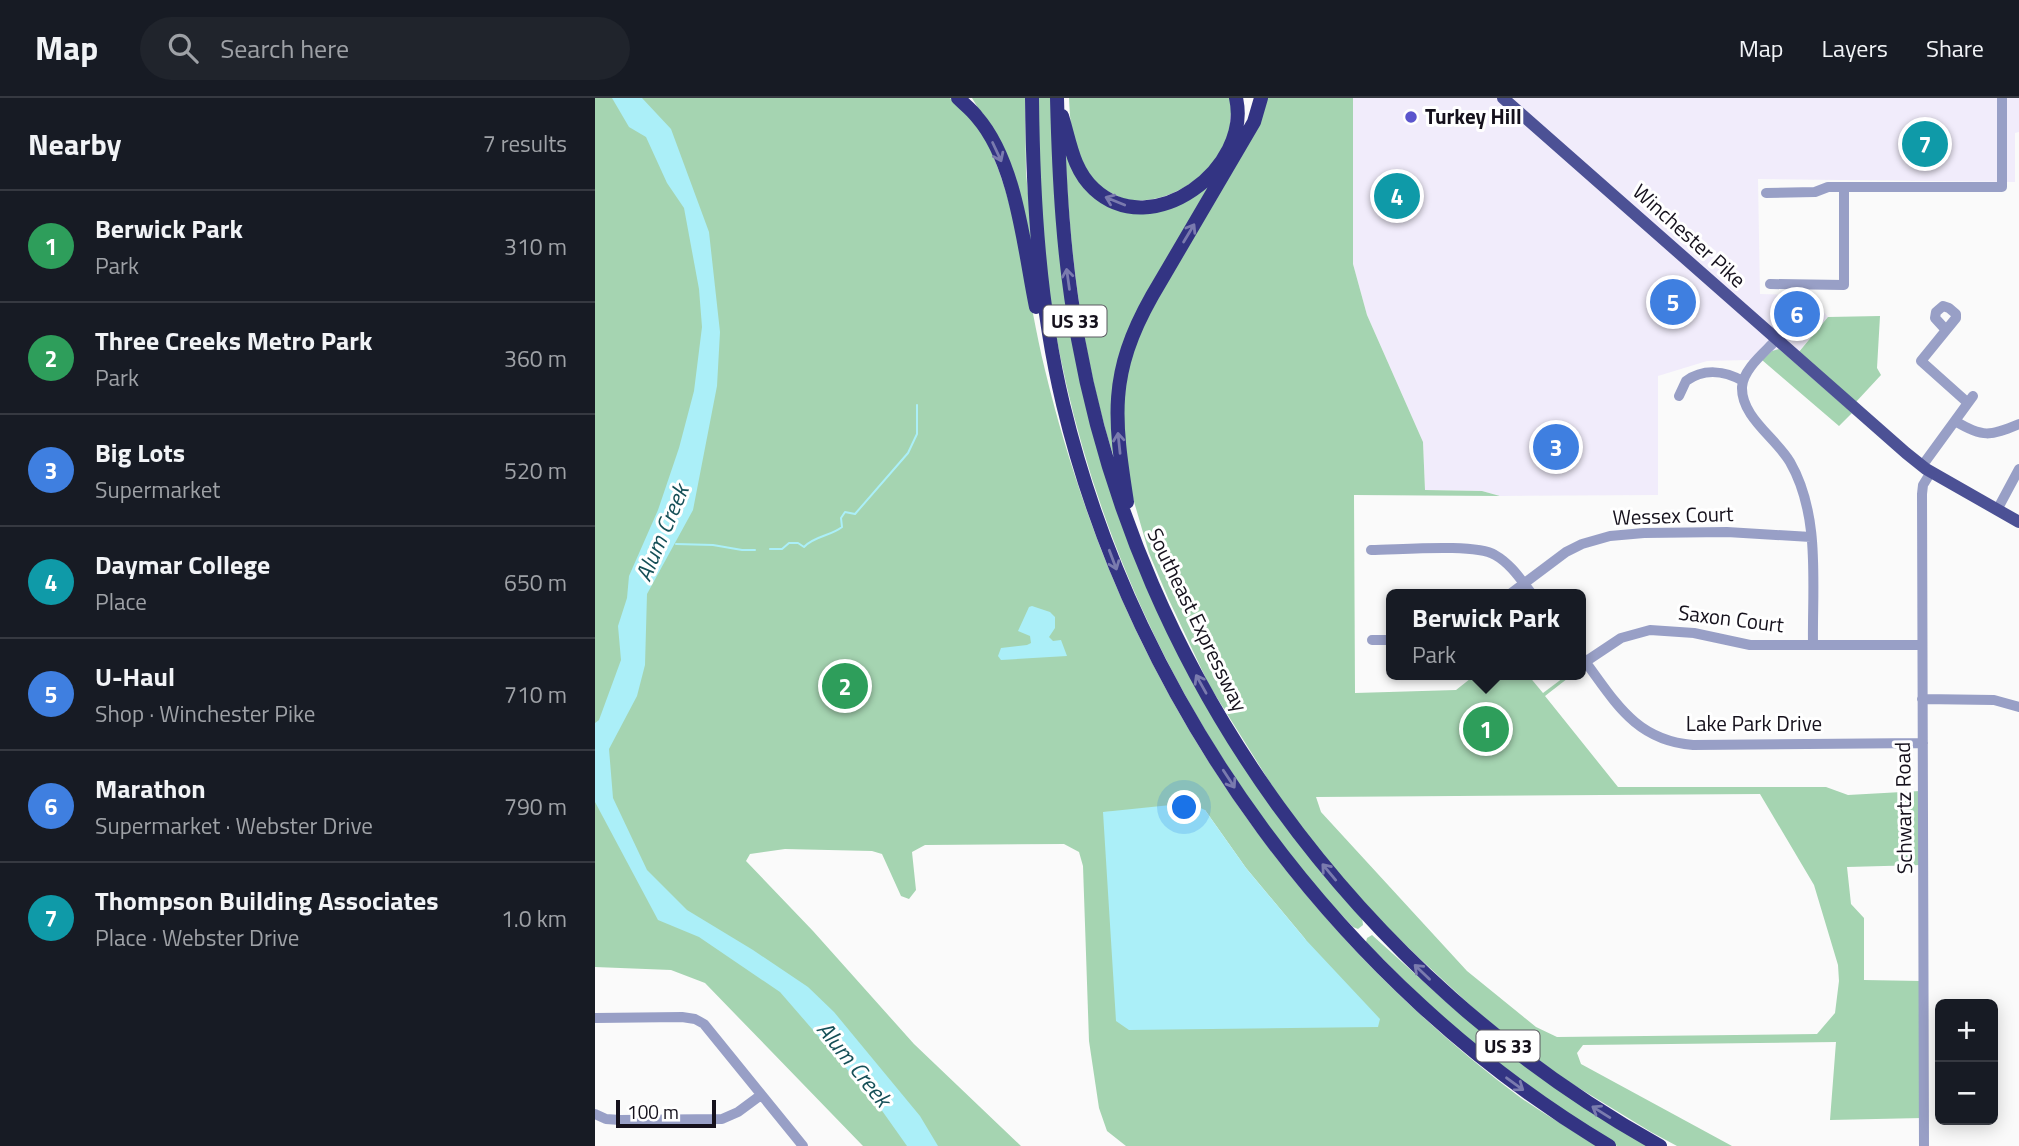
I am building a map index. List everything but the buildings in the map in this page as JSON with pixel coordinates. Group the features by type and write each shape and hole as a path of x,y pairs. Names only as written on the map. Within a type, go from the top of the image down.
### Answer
{"highway":[{"path":"958,98 977,116"},
{"path":"966,98 999,153 1008,177 1046,358 1059,388"},
{"name":"US 33","path":"1033,98 1037,239 1043,296 1059,388 1094,510 1134,608 1189,714 1227,778 1278,851 1355,940 1391,977 1489,1065 1535,1099 1609,1146"},
{"path":"1057,99 1076,164 1093,189 1120,204 1152,207 1170,202 1193,189 1215,170 1235,135 1238,123 1236,98"},
{"path":"1132,535 1118,439 1119,378 1126,351 1151,296 1254,122 1261,98"},
{"name":"Southeast Expressway","path":"1057,99 1062,218 1076,332 1100,436 1132,535 1171,625 1223,725 1273,801 1327,870 1409,959 1479,1023 1574,1095 1660,1146"}],"main road":[{"name":"Winchester Pike","path":"1503,98 1926,469 2019,522"}],"street":[{"path":"1766,192 1815,192 1828,187 2002,187 2002,98"},
{"path":"1770,284 1843,285 1844,187"},
{"name":"Schwartz Road","path":"1924,1146 1922,494 1926,469 1971,400 1921,360 1946,330"},
{"path":"1776,340 1749,369 1743,382 1743,393 1747,407 1790,461 1805,495 1811,537 1813,645"},
{"path":"1679,396 1686,381 1705,373 1727,374 1743,382"},
{"path":"1955,421 1986,435 2019,424"},
{"path":"1997,510 2019,469"},
{"name":"Wessex Court","path":"1517,589 1566,552 1610,536 1727,532 1811,537"},
{"path":"1371,550 1474,549 1493,553 1508,564 1528,589"},
{"name":"Saxon Court","path":"1586,657 1621,638 1650,630 1694,633 1750,645 1922,645"},
{"path":"1373,640 1386,640"},
{"name":"Lake Park Drive","path":"1586,663 1625,712 1643,729 1655,737 1675,743 1923,743"},
{"path":"1922,699 1994,700 2019,706"},
{"path":"595,1018 682,1017 695,1020 712,1032 803,1146"},
{"path":"595,1114 619,1120 713,1120 738,1112 761,1095"}],"shaded area":[{"path":"1353,98 2019,98 2019,132 2015,133 2015,182 1758,179 1760,294 1809,295 1828,317 1792,359 1707,361 1658,376 1658,495 1500,496 1482,491 1425,490 1423,442 1367,315 1353,264"}],"green space":[{"path":"595,98 950,98 978,125 987,141 1007,195 1050,389 1089,517 1123,603 1164,685 1210,764 1262,839 1320,911 1382,978 1449,1040 1521,1098 1597,1146 1126,1146 1107,1131 1099,1108 1089,1041 1083,866 1079,852 1064,844 925,845 912,852 916,890 909,899 901,896 882,854 872,851 785,849 750,854 746,861 914,1044 1021,1146 863,1146 705,983 671,970 595,967","holes":["1205,810 1246,868 1306,940 1103,812"]},
{"path":"972,98 1025,98 1026,173 1036,276 994,134"},
{"path":"1037,98 1053,98 1053,139 1097,446 1117,508 1184,663 1225,738 1319,869 1362,917 1363,925 1358,929 1316,888 1282,848 1202,725 1165,657 1105,516 1081,442 1063,368 1049,291 1039,200"},
{"path":"1069,98 1230,98 1229,135 1215,161 1198,178 1178,191 1156,198 1134,200 1113,195 1095,182 1080,161 1073,138"},
{"path":"1264,98 1353,98 1353,264 1367,315 1423,442 1425,490 1482,491 1500,496 1354,495 1355,693 1456,690 1469,680 1532,680 1543,693 1560,680 1566,680 1545,696 1618,787 1826,787 1848,795 1920,791 1921,865 1847,867 1851,904 1864,918 1864,980 1921,981 1922,1118 1830,1120 1836,1042 1583,1045 1577,1053 1581,1064 1732,1146 1677,1146 1561,1077 1483,1017 1385,925 1330,864 1281,800 1209,685 1149,553 1130,488 1122,420 1130,351","holes":["1760,794 1814,885 1838,965 1835,1013 1817,1034 1557,1037 1536,1027 1467,971 1321,812 1316,797"]},
{"path":"1065,150 1081,179 1148,210 1219,170 1132,326 1114,458 1094,382 1079,306"},
{"path":"1880,316 1877,368 1881,375 1855,403 1798,353 1828,317"},
{"path":"1779,349 1852,413 1839,426 1762,360 1772,351"},
{"path":"1372,935 1454,1009 1650,1146 1617,1146 1526,1086 1443,1019 1366,942"}],"water":[{"name":"Alum Creek","path":"612,98 642,98 671,129 709,232 720,332 717,386 693,510 647,594 645,665 637,696 609,749 613,798 647,870 687,910 808,987 834,1012 920,1116 938,1146 907,1146 878,1105 780,992 699,937 658,920 595,802 595,723 599,720 621,660 618,626 627,598 629,576 658,510 679,448 694,391 702,327 699,289 684,208 667,183 646,137 629,127"},
{"path":"1029,607 1050,612 1055,617 1055,628 1049,637 1053,641 1061,640 1067,656 1001,660 998,656 1001,648 1031,643 1030,636 1018,631"},
{"path":"1190,803 1205,810 1246,868 1306,940 1380,1019 1378,1027 1129,1030 1116,1021 1103,812"}],"waterway":[{"path":"770,549 782,549 789,543 798,543 804,547 842,527 841,518 845,512 855,514 908,453 917,434 917,405"},
{"name":"Alum Creek","path":"676,544 755,550"}],"place":[{"name":"Turkey Hill","path":"1411,117"},
{"name":"Thompson Building Associates","path":"1925,144"},
{"name":"Daymar College","path":"1397,196"},
{"name":"U-Haul","path":"1673,302"},
{"name":"Marathon","path":"1797,314"},
{"name":"Big Lots","path":"1556,447"},
{"name":"Three Creeks Metro Park","path":"845,686"},
{"name":"Berwick Park","path":"1486,729"}]}
